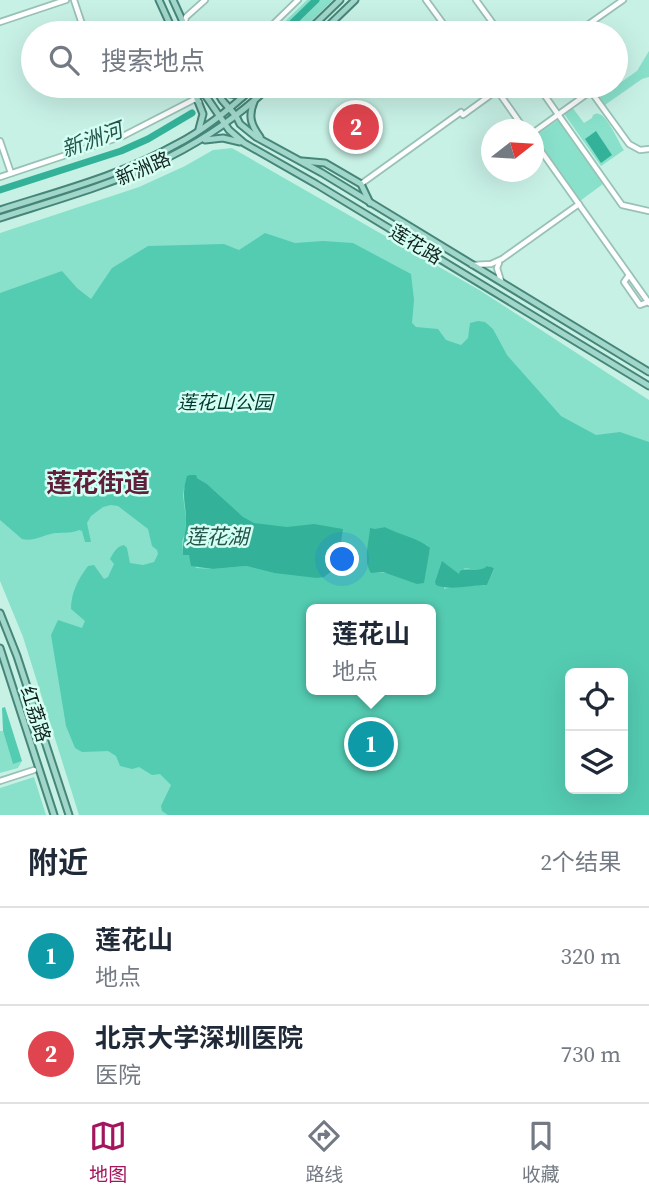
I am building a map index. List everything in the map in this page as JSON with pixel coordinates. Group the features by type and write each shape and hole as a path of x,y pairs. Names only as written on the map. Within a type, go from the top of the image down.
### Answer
{"main road":[{"path":"159,0 169,21"},
{"path":"173,0 182,21"},
{"path":"318,21 340,0"},
{"path":"333,21 355,0"},
{"path":"195,134 202,120 198,98"},
{"name":"莲花路","path":"204,98 234,135 250,147 316,184 649,386"},
{"name":"莲花路","path":"223,98 240,124 262,140 370,202 649,372"},
{"name":"新洲路","path":"0,210 122,170 163,152 195,134 241,98"},
{"path":"256,99 250,120 262,140"},
{"name":"新洲路","path":"0,218 124,177 166,160 225,124 256,99"},
{"path":"198,141 230,139 250,147"},
{"path":"300,161 325,163 361,184 370,202"},
{"name":"红荔路","path":"0,613 13,644 69,815"},
{"path":"0,649 13,644"},
{"name":"红荔路","path":"0,649 54,815"},
{"path":"0,666 9,675"}],"street":[{"path":"0,22 66,0"},
{"path":"74,0 81,21"},
{"path":"179,14 184,14 203,0"},
{"path":"185,21 203,0"},
{"path":"426,0 441,21"},
{"path":"477,0 492,21"},
{"path":"593,21 623,0"},
{"path":"275,21 293,2"},
{"path":"186,103 190,98"},
{"path":"361,184 461,112 463,115 487,98"},
{"path":"500,98 516,119"},
{"path":"546,98 622,205 649,211"},
{"path":"544,125 581,98"},
{"path":"596,98 629,144 640,150 649,149"},
{"path":"0,177 123,136 186,103 195,99 199,102"},
{"path":"0,141 11,173"},
{"path":"544,155 648,302"},
{"path":"472,265 491,264 502,259 579,204"},
{"path":"501,282 498,267 502,259"},
{"path":"0,781 34,770"}],"green space":[{"path":"307,0 333,0 311,21 285,21"},
{"path":"649,51 649,77 628,89 628,77 637,71"},
{"path":"601,98 615,98 605,105"},
{"path":"572,107 584,123 594,114 602,116 624,150 601,166 565,115"},
{"path":"558,120 603,184 580,201 544,149 544,130"},
{"name":"莲花山公园","path":"232,148 481,291 649,400 649,815 79,815 23,637 0,581 0,233 139,187 213,150"},
{"name":"莲花山公园","path":"265,233 295,243 353,243 411,274 414,300 412,323 416,327 438,329 446,340 461,345 468,338 470,323 485,322 493,329 507,355 561,416 596,435 620,432 649,442 649,815 168,815 162,811 161,806 171,785 160,774 152,775 139,767 132,769 120,766 116,756 108,751 82,752 75,748 66,726 51,635 58,620 82,628 85,621 71,609 71,603 76,586 88,566 94,565 104,579 108,577 114,564 111,557 124,545 130,563 143,565 154,562 158,554 152,546 148,529 118,506 103,507 91,516 87,523 91,542 85,542 82,531 79,530 22,539 0,520 0,293 62,271 91,299 112,268 148,246 224,244 239,250","holes":["197,478 243,518 259,525 314,525 274,573 246,566 196,568 189,555 183,555 182,541 186,519 184,488","385,527 427,545 430,551 388,573 371,572 371,529","446,564 459,575 465,568 480,570 487,566 494,570 487,585 444,589"]},
{"path":"5,707 22,761 13,764 3,731 2,708"},
{"path":"0,731 3,731 13,763 22,761 18,768 0,773"},
{"path":"34,777 46,815 0,815 0,788"}],"water":[{"path":"596,131 612,155 601,163 585,139"},
{"name":"莲花湖","path":"196,475 243,517 254,523 287,527 314,524 343,529 337,567 324,577 317,578 274,573 246,566 213,569 191,566 189,555 183,555 186,521 184,489 187,476"},
{"path":"385,527 430,548 424,583 417,584 383,572 371,573 367,557 370,528"},
{"path":"442,561 459,574 463,570 487,566 494,569 487,585 441,587 435,582"}],"waterway":[{"name":"新洲河","path":"294,21 316,0"},
{"name":"新洲河","path":"0,190 121,151 148,139 192,113"}],"place":[{"name":"北京大学深圳医院","path":"356,127"},
{"name":"莲花山","path":"371,744"}],"district":[{"name":"莲花街道","path":"98,483"}]}
